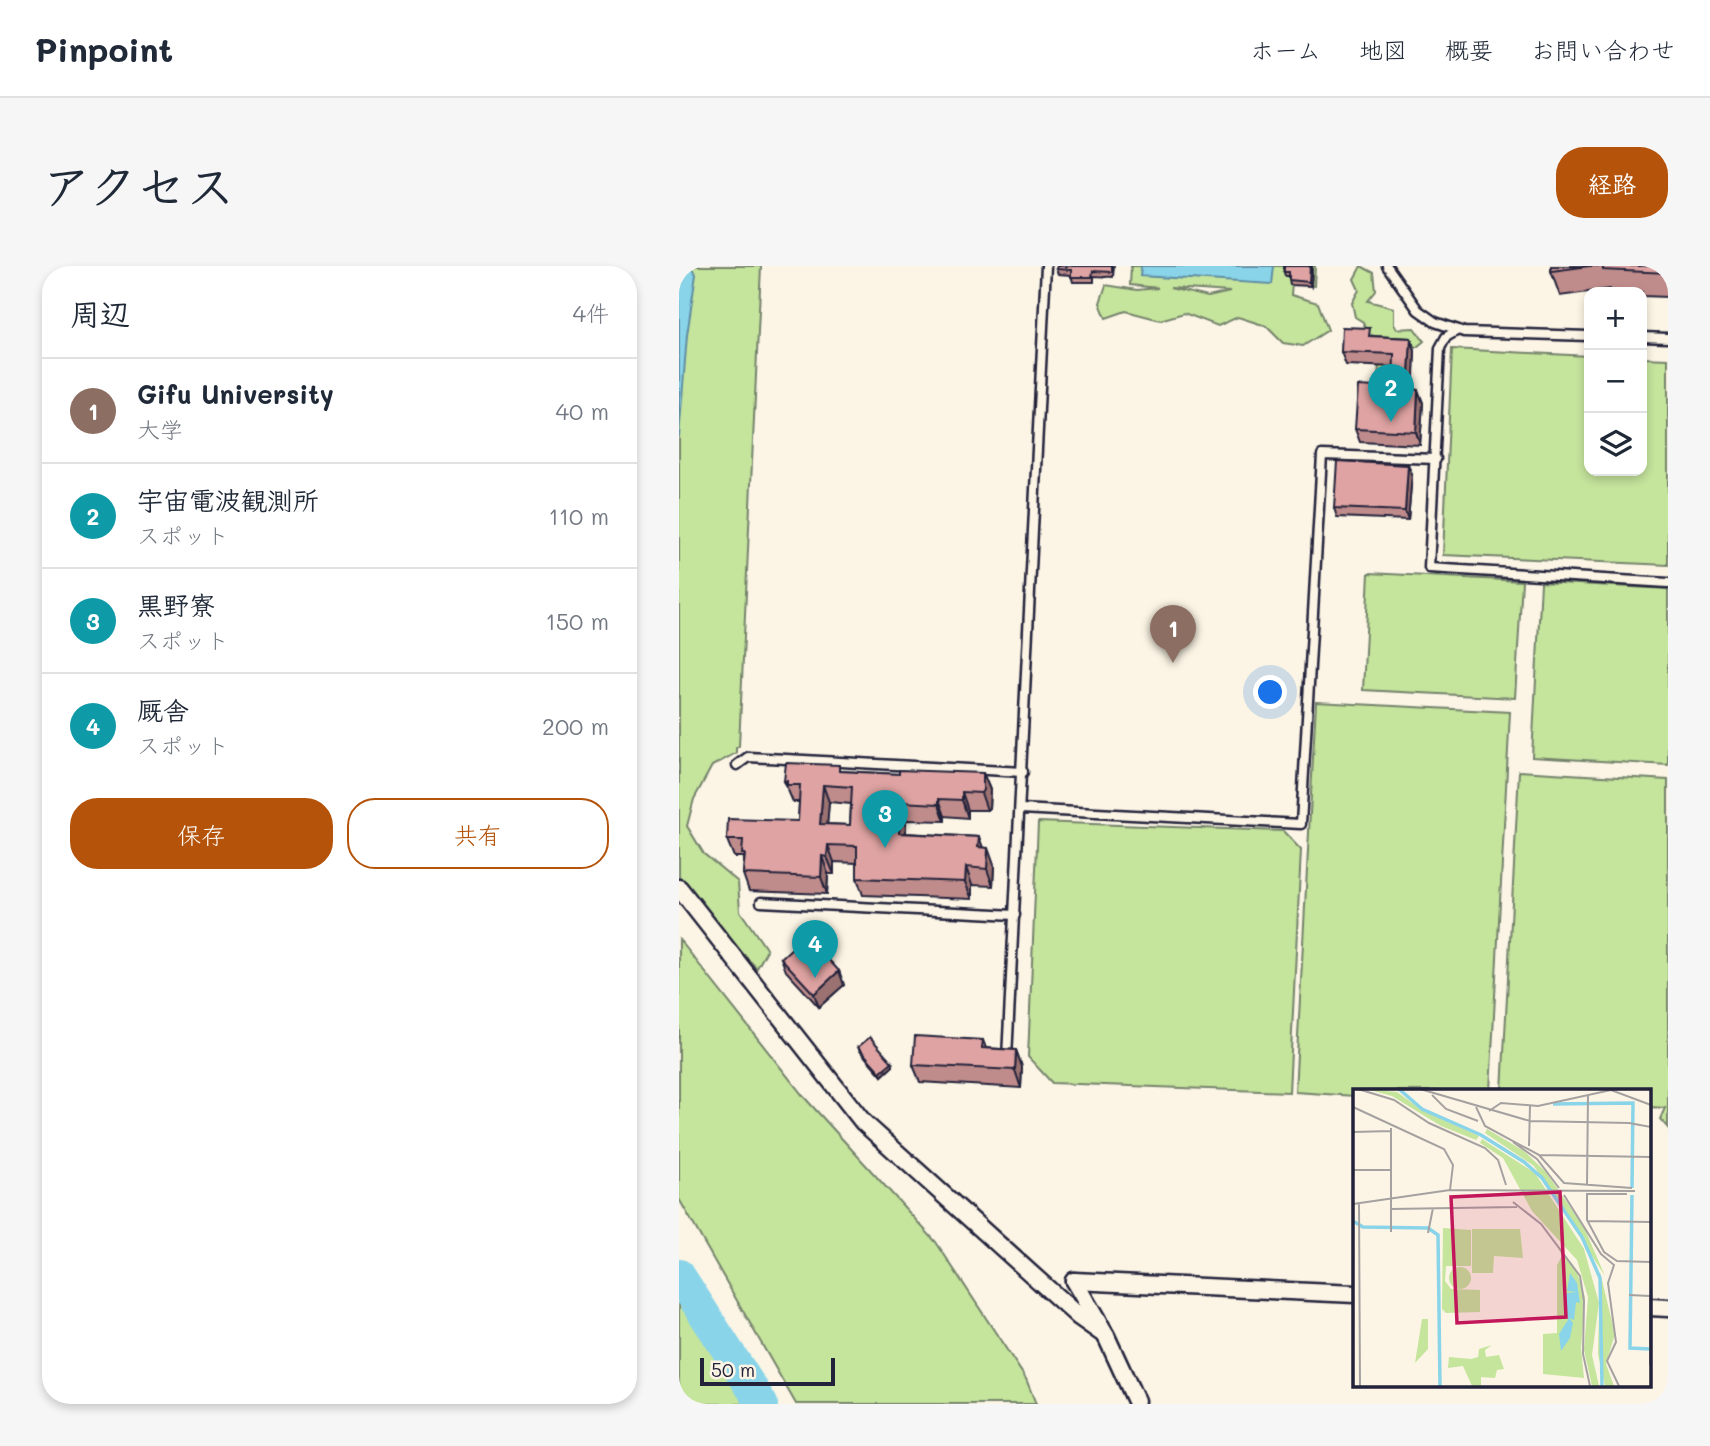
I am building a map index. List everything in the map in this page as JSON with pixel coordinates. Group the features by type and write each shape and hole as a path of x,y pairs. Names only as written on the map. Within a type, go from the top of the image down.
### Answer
{"street":[{"path":"679,888 863,1122 1079,1317 1106,1336"},
{"path":"1136,1401 1106,1336 1074,1281 1353,1294"}],"lane":[{"path":"1007,1058 1047,266"},
{"path":"1387,266 1418,310 1435,322 1464,332 1584,336"},
{"path":"1458,330 1446,337 1440,348 1429,568 1668,583"},
{"path":"1647,337 1668,338"},
{"path":"1021,809 1301,824 1322,454 1436,459"},
{"path":"737,765 748,757 1023,772"},
{"path":"761,902 1015,915"}],"green space":[{"path":"679,266 761,266 739,746 736,753 712,766 694,799 687,826 704,854 738,882 740,911 767,950 757,968 722,934 700,902 679,880"},
{"path":"1131,266 1315,266 1314,286 1292,284 1291,295 1318,303 1328,330 1303,346 1283,343 1266,326 1238,317 1218,326 1184,313 1160,320 1126,311 1106,318 1100,303 1106,285 1137,290 1158,288 1130,285","holes":["1170,288 1230,292 1208,297"]},
{"path":"1361,266 1374,273 1376,291 1368,301 1394,308 1394,324 1397,329 1414,328 1424,341 1417,347 1400,346 1396,374 1378,378 1387,340 1368,334 1363,322 1355,317 1352,303 1359,290 1354,279"},
{"path":"1452,349 1584,356 1584,476 1647,476 1647,358 1668,359 1668,565 1443,555"},
{"path":"1369,573 1522,581 1515,698 1363,690"},
{"path":"1541,582 1668,589 1668,765 1532,757"},
{"path":"1316,702 1510,712 1490,1089 1353,1089 1353,1096 1295,1092"},
{"path":"1519,771 1668,780 1668,1128 1660,1119 1665,1108 1651,1107 1651,1089 1502,1089"},
{"path":"1038,822 1283,831 1301,850 1289,1092 1052,1083 1028,1057"},
{"path":"679,939 804,1097 936,1242 1026,1379 1036,1404 796,1404 679,1199"},
{"path":"679,1288 686,1298 746,1404 679,1404"}],"water":[{"path":"679,266 690,266 696,274 687,335 679,437"},
{"path":"1141,266 1274,266 1272,284 1140,276"}],"building":[{"path":"1057,266 1112,266 1112,272 1093,271 1092,277 1071,277 1071,270 1056,269"},
{"path":"1284,266 1310,266 1309,282 1289,280 1289,272 1284,272"},
{"path":"1551,266 1589,266 1551,271"},
{"path":"1603,266 1668,266 1668,273 1603,270"},
{"path":"1342,327 1370,328 1369,336 1411,338 1408,389 1418,390 1416,432 1355,429 1358,386 1393,388 1394,354 1341,352"},
{"path":"1337,461 1408,465 1405,511 1334,508"},
{"path":"786,763 839,765 839,771 899,774 899,770 983,773 981,793 962,792 962,800 939,799 939,804 900,802 899,833 979,837 978,847 988,848 987,869 966,867 965,882 857,878 857,846 828,845 827,857 822,856 821,877 743,874 743,840 727,840 728,819 798,821 800,785 787,785 787,781 784,781","holes":["823,785 852,787 850,825 820,824"]},
{"path":"806,935 839,971 814,994 781,958"},
{"path":"915,1036 983,1040 982,1048 1016,1050 1015,1070 913,1065"},
{"path":"870,1037 892,1062 880,1072 858,1047"}],"waterway":[{"path":"679,1275 762,1404"}],"place":[{"name":"宇宙電波観測所","path":"1391,422"},
{"name":"Gifu University","path":"1173,663"},
{"name":"黒野寮","path":"885,848"},
{"name":"厩舎","path":"815,978"}]}
